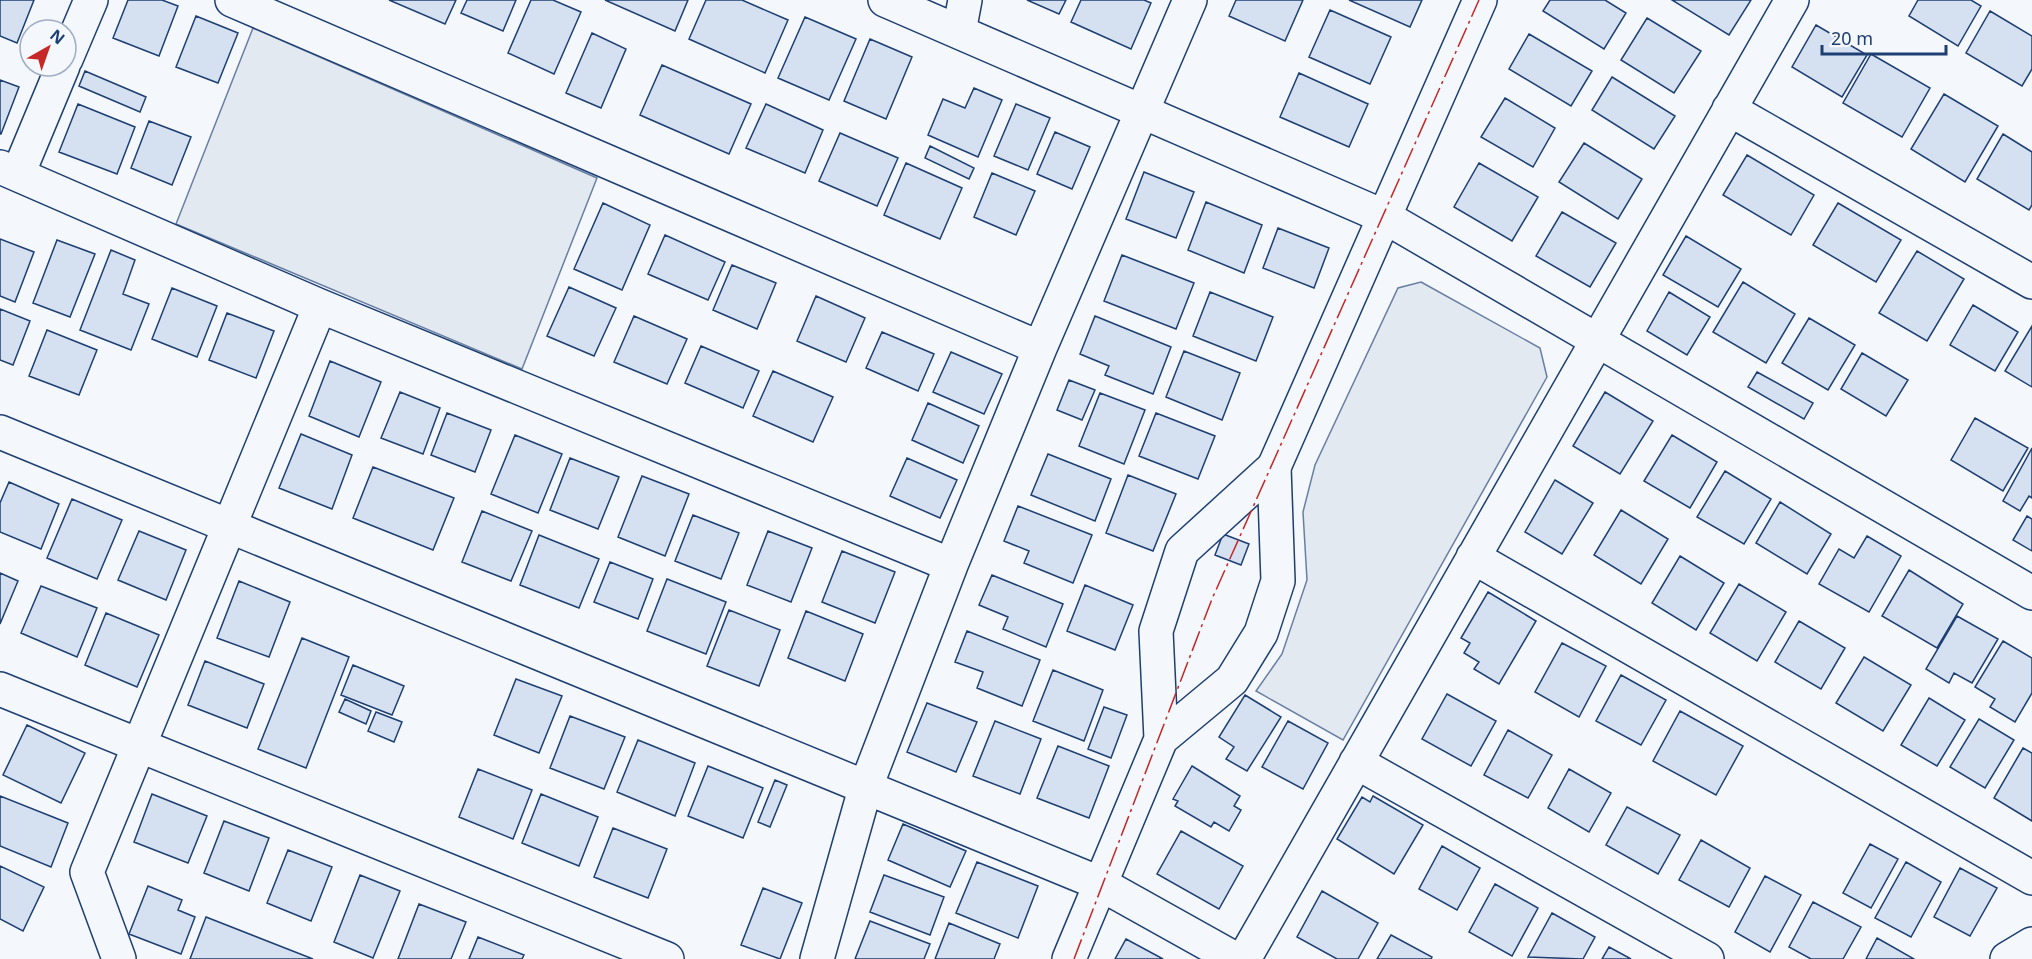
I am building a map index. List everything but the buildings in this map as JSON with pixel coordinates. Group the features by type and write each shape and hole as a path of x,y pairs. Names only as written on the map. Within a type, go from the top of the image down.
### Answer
{"street":[{"path":"78,31 91,0"},
{"path":"232,0 1040,348"},
{"path":"885,0 1385,217 2032,593"},
{"path":"959,32 965,0"},
{"path":"817,959 865,789 951,565 1040,348 1190,0"},
{"path":"1069,959 1161,739 1156,631 1182,551 1274,467 1480,0"},
{"path":"1244,959 1792,0"},
{"path":"57,78 9,170 320,306 951,565"},
{"path":"1729,109 2032,282"},
{"path":"119,959 87,872 232,526 320,306"},
{"path":"0,432 865,789 1099,883 1235,959"},
{"path":"1161,739 1232,680 1261,633 1278,581 1274,467"},
{"path":"1473,557 2032,878"},
{"path":"0,689 667,959"},
{"path":"1356,762 1707,959"},
{"path":"2007,959 2032,944"}],"shaded area":[{"path":"253,28 597,178 522,369 176,224"},
{"path":"1421,282 1540,348 1547,377 1343,740 1256,691 1282,654 1307,580 1303,512 1315,465 1398,288"}],"power":[{"path":"1074,959 1212,599 1479,0"}]}
